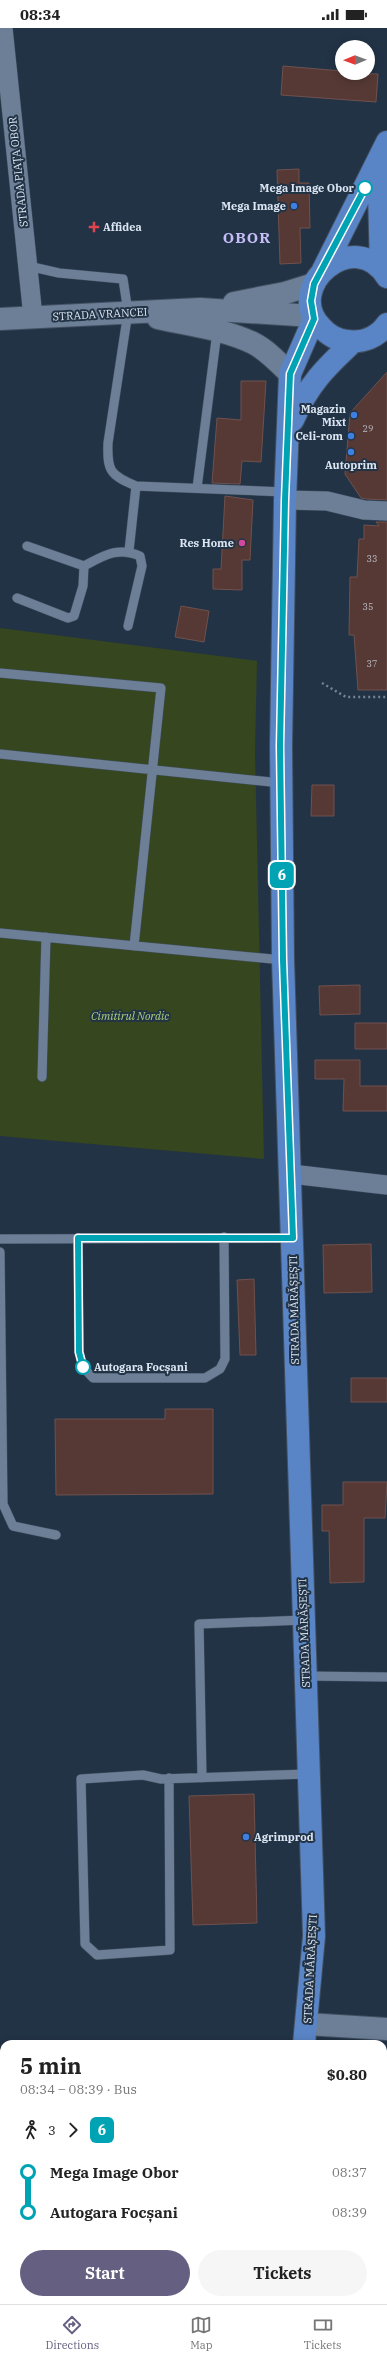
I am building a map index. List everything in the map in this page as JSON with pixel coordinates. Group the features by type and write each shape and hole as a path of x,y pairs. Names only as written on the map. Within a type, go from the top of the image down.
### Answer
{"main road":[{"path":"384,146 379,192 384,273"},
{"path":"384,146 318,277 311,301 313,318 334,338 352,342 374,336 387,324"},
{"path":"318,277 340,260 358,258 370,261 384,273"},
{"name":"STRADA MĂRĂȘEȘTI","path":"306,2034 314,1936 291,1174 283,960 281,783 285,496 289,431 290,374 313,318"},
{"name":"STRADA MĂRĂȘEȘTI","path":"289,431 303,397 312,384 352,342"}],"street":[{"name":"STRADA PIAȚA OBOR","path":"3,28 33,317"},
{"name":"STRADA VRANCEI","path":"200,309 285,293 318,277"},
{"name":"STRADA VRANCEI","path":"0,319 200,309 313,318"},
{"path":"130,312 217,332 254,343 278,362 290,374"},
{"path":"285,496 327,501 364,510 387,511"},
{"path":"291,1174 387,1185"},
{"path":"306,2034 387,2029"}],"lane":[{"path":"28,266 59,273 123,279 130,312 108,443 107,459 111,471 117,478 136,486 197,488 285,496"},
{"path":"197,488 217,332"},
{"path":"130,551 136,486"},
{"path":"27,546 84,566 109,552 130,551 140,556 142,566 128,626"},
{"path":"17,598 68,618 74,616 83,586 84,566"},
{"path":"0,673 161,688 134,946"},
{"path":"0,754 281,783"},
{"path":"0,933 283,960"},
{"path":"42,1077 46,937"},
{"path":"78,1238 79,1352 83,1367 93,1378 205,1378 220,1370 226,1359 224,1237"},
{"path":"0,1238 293,1238"},
{"path":"0,1252 3,1504 13,1526 56,1535"},
{"path":"202,1778 199,1624 304,1620"},
{"path":"305,1676 387,1677"},
{"path":"169,1778 170,1950 97,1955 85,1944 81,1779 143,1774 169,1778 202,1778 308,1774"}],"path":[{"path":"322,683 346,697 387,697"}],"green space":[{"name":"Cimitirul Nordic","path":"0,628 257,661 255,752 264,1159 0,1136"}],"building":[{"path":"283,66 335,70 335,80 375,80 375,74 378,74 376,102 281,95"},
{"name":"Mega Image","path":"299,169 299,183 309,183 310,228 300,228 301,263 280,264 277,170"},
{"path":"387,372 387,500 366,499 361,498 345,474 350,413"},
{"path":"241,381 266,381 261,462 242,461 240,484 212,483 217,418 241,420"},
{"path":"225,496 253,500 250,560 242,560 242,590 213,589 213,569 221,569"},
{"path":"376,522 387,522 387,690 358,690 354,635 349,635 350,577 357,577 359,539 364,539 364,525 379,526"},
{"path":"181,606 209,611 204,642 175,637"},
{"path":"312,785 334,785 334,816 311,816"},
{"path":"360,985 360,1014 320,1015 319,986"},
{"path":"355,1023 387,1023 387,1049 355,1049"},
{"path":"315,1060 360,1060 360,1086 387,1086 387,1111 343,1111 344,1079 315,1079"},
{"path":"371,1244 372,1292 324,1293 323,1245"},
{"path":"254,1279 256,1355 240,1355 237,1280"},
{"path":"351,1378 387,1378 387,1402 351,1402"},
{"path":"165,1409 213,1409 213,1494 56,1495 55,1419 165,1419"},
{"path":"343,1482 387,1482 385,1518 364,1518 364,1582 330,1583 329,1531 322,1531 322,1505 343,1505"},
{"path":"254,1794 257,1923 193,1925 189,1796"}],"bus line":[{"name":"6","path":"83,1367 79,1352 78,1238 293,1238 283,960 280,746 285,500 289,431 290,374 314,319 312,316 311,301 314,284 323,270 365,188"}],"place":[{"name":"Mega Image Obor","path":"365,188"},
{"name":"Mega Image","path":"294,206"},
{"name":"Affidea","path":"94,227"},
{"name":"Magazin Mixt","path":"354,415"},
{"name":"Celi-rom","path":"351,436"},
{"name":"Autoprim","path":"351,452"},
{"name":"Res Home","path":"242,543"},
{"name":"Autogara Focșani","path":"83,1367"},
{"name":"Agrimprod","path":"246,1837"}],"district":[{"name":"OBOR","path":"247,237"}]}
